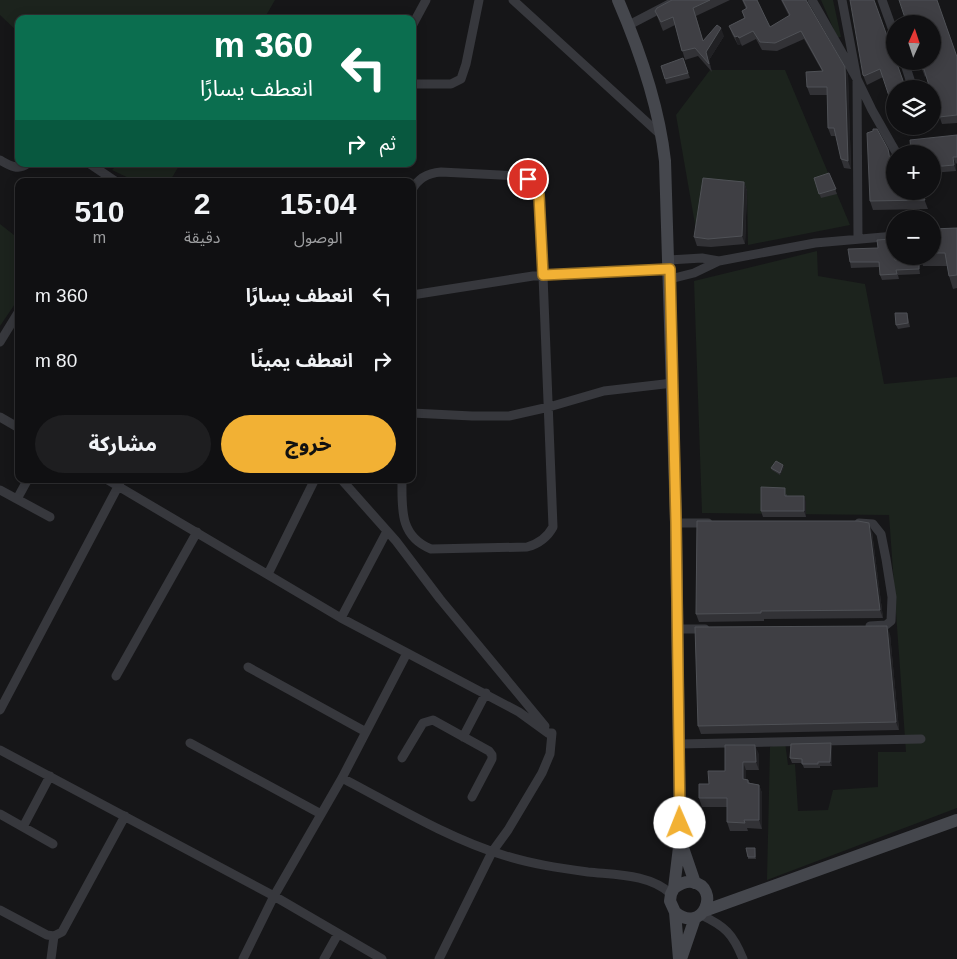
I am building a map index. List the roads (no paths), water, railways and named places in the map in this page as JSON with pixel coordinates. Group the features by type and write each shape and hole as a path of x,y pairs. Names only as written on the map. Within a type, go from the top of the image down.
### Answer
{"main road":[{"path":"618,0 629,25 646,75 662,136 665,161 673,382 680,838 670,901 674,912 680,959"},
{"path":"674,912 680,917 688,919 740,898 957,820"},
{"path":"680,838 695,883"},
{"path":"673,891 684,882 695,883 704,890 708,902 680,959"},
{"path":"707,895 740,898"}],"street":[{"path":"416,19 426,0"},
{"path":"416,84 450,84 462,79 479,0"},
{"path":"513,0 662,136"},
{"path":"629,25 677,0"},
{"path":"812,0 892,145"},
{"path":"842,0 857,79 858,239"},
{"path":"882,0 887,15"},
{"path":"0,160 14,167 23,167"},
{"path":"94,167 111,178"},
{"path":"402,483 403,517 412,537 421,545 431,549 521,548 539,543 550,533 554,520 539,195 535,186 528,179 513,175 435,173 423,177 416,185"},
{"path":"416,294 543,275 669,269 694,273 719,261 816,243 886,237"},
{"path":"669,269 702,258 719,261"},
{"path":"0,342 15,318"},
{"path":"416,413 509,416 549,408 604,391 673,382"},
{"path":"0,417 15,426"},
{"path":"17,499 26,483"},
{"path":"0,710 119,483"},
{"path":"122,483 197,532 341,618 486,693 520,712 552,734"},
{"path":"268,574 313,483"},
{"path":"345,483 411,559 440,599 552,734 550,754 542,774 524,805 492,852 439,959"},
{"path":"0,490 50,517"},
{"path":"676,522 713,523"},
{"path":"847,523 870,524 878,529 886,559 892,598 892,616 889,624 860,627"},
{"path":"341,618 387,531"},
{"path":"116,676 197,532"},
{"path":"678,629 716,629"},
{"path":"243,959 274,896 342,778 407,653"},
{"path":"248,667 366,732"},
{"path":"463,737 486,693"},
{"path":"402,758 423,723 428,720 433,720 489,751 492,759 472,797"},
{"path":"679,744 921,739"},
{"path":"190,743 321,814"},
{"path":"0,750 274,896 382,959"},
{"path":"23,827 50,776"},
{"path":"342,778 434,826 492,852 532,863 638,879 673,891"},
{"path":"0,814 53,844"},
{"path":"0,910 47,935 54,936 62,932 125,816"},
{"path":"700,915 718,923 730,934 744,959"},
{"path":"324,959 338,934"},
{"path":"51,959 54,936"}]}
